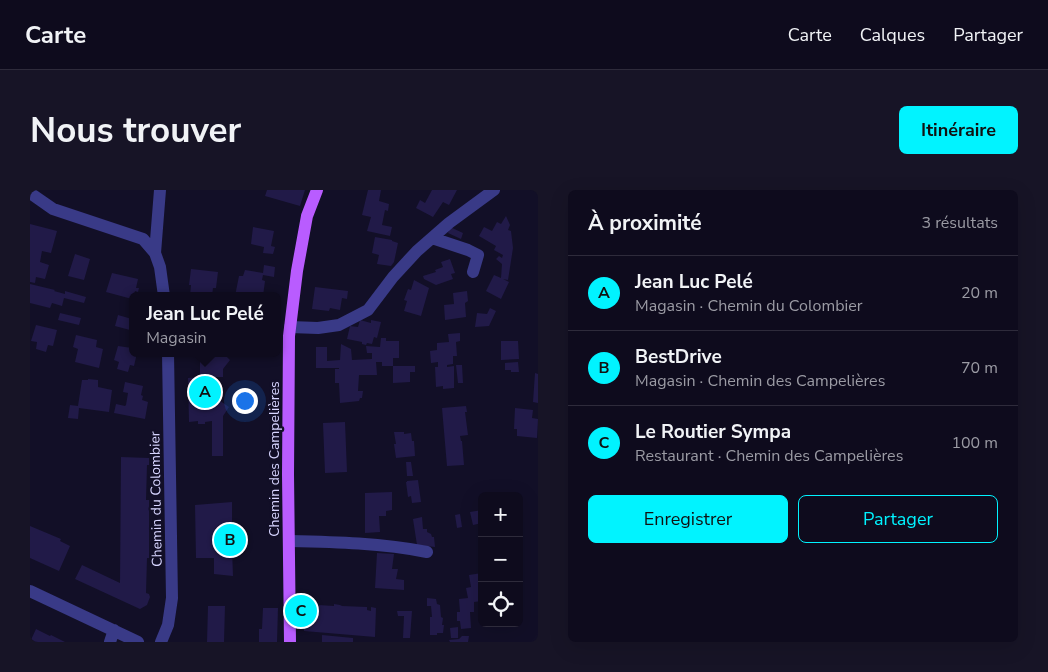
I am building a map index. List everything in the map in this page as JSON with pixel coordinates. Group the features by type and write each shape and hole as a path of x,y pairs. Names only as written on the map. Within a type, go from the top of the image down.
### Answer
{"main road":[{"name":"Chemin des Campelières","path":"290,642 288,474 290,327 307,216 317,190"}],"street":[{"path":"155,253 160,190"},
{"path":"290,327 318,328 339,325 368,310 393,277 417,251 449,223 494,190"},
{"path":"30,193 53,209 143,239 155,253 160,267 163,292"},
{"path":"432,238 478,255 473,272"},
{"name":"Chemin du Colombier","path":"161,642 168,625 172,598 168,357"},
{"path":"289,541 365,544 409,548 427,552"},
{"path":"30,592 112,636 138,642"}],"building":[{"path":"267,190 305,190 300,206 265,196"},
{"path":"368,190 381,190 379,201 389,204 388,211 385,210 382,225 392,227 390,236 367,231 371,217 362,215"},
{"path":"432,190 457,190 449,205 443,202 433,217 416,208 420,200 425,203"},
{"path":"506,216 510,225 508,230 511,231 513,248 508,280 503,279 509,282 501,299 486,291 494,275 501,278 502,264 496,259 499,256 502,258 503,255 494,250 496,246 479,236 484,227 492,231 497,222 501,224"},
{"path":"30,224 57,231 51,253 42,251 40,262 49,265 45,279 36,277 35,283 30,282"},
{"path":"253,227 274,231 271,246 275,247 273,254 263,253 264,247 251,244"},
{"path":"450,227 463,233 461,239 448,233"},
{"path":"375,237 398,243 394,262 391,266 377,264 379,255 372,253"},
{"path":"75,254 90,259 84,280 68,276"},
{"path":"450,259 455,273 451,274 453,279 436,285 424,279 423,276 436,272 435,270 443,267 441,262"},
{"path":"264,265 275,267 274,277 263,275 262,280 265,281 264,292 236,292 239,276 243,276 245,270 263,273"},
{"path":"191,269 218,272 216,288 213,288 212,292 190,292 191,285 189,285"},
{"path":"112,273 138,279 136,288 139,288 138,292 129,292 129,298 106,292"},
{"path":"414,280 429,288 421,316 404,311 407,301 404,300 408,289 411,290"},
{"path":"30,284 65,294 65,291 86,297 84,303 64,298 62,306 52,303 50,308 30,303"},
{"path":"315,287 348,291 347,299 342,298 340,310 330,308 329,311 312,309"},
{"path":"467,291 468,301 465,303 466,317 445,320 444,305 454,304 453,293"},
{"path":"490,308 496,311 489,326 475,327 477,313 487,314"},
{"path":"60,313 81,318 79,325 58,320"},
{"path":"118,315 129,318 129,330 115,326"},
{"path":"360,320 371,323 371,320 381,322 377,338 374,337 372,344 367,343 366,345 362,344 362,342 347,339 350,326 358,327"},
{"path":"36,325 57,330 53,346 48,345 46,352 36,349 37,342 31,341"},
{"path":"460,333 460,341 456,342 457,356 453,356 453,364 447,365 447,367 454,366 454,388 443,389 443,386 436,387 435,367 438,367 438,362 431,363 430,351 437,350 437,343 449,342 448,334"},
{"path":"76,335 97,340 96,347 103,349 99,368 75,362 78,349 73,347"},
{"path":"381,338 386,338 386,341 399,341 399,358 393,358 393,366 382,366 382,362 376,362 377,375 359,375 358,391 363,391 362,398 359,401 340,403 339,383 335,383 335,369 339,368 316,368 316,347 327,347 327,361 340,360 341,344 351,349 352,360 372,359 372,353 367,353 366,346 380,347"},
{"path":"501,341 518,341 519,359 501,360"},
{"path":"118,346 129,348 129,357 136,357 134,366 130,365 128,372 117,369 119,362 114,360"},
{"path":"200,357 227,357 230,360 223,369 223,377 212,377 213,396 229,407 223,416 223,456 212,456 212,421 205,422 205,424 198,424 198,421 189,422 188,378 200,377"},
{"path":"518,362 519,372 505,370 505,363"},
{"path":"456,365 462,365 463,383 458,383"},
{"path":"393,366 415,366 415,372 410,372 410,382 393,383"},
{"path":"535,373 538,374 538,403 533,402"},
{"path":"82,380 98,380 98,387 112,390 109,412 79,408 78,419 68,418 70,405 78,406"},
{"path":"125,382 143,386 142,400 148,402 145,419 114,413 116,404 126,405 128,393 123,392"},
{"path":"466,406 468,435 460,436 464,465 447,466 442,408"},
{"path":"515,408 533,410 532,418 538,419 537,438 517,436 517,429 514,429"},
{"path":"345,422 347,472 325,473 323,423"},
{"path":"394,432 411,433 412,441 414,441 415,456 396,458"},
{"path":"121,457 149,458 146,500 149,500 149,558 147,558 146,593 150,597 147,605 140,609 75,579 82,565 120,583"},
{"path":"406,462 411,462 413,476 407,476"},
{"path":"418,480 421,502 412,503 411,496 408,497 406,482"},
{"path":"392,492 392,510 386,511 386,516 379,516 380,532 365,533 365,493"},
{"path":"232,502 232,529 235,537 232,549 233,576 214,574 214,558 196,558 195,505"},
{"path":"478,511 478,524 473,525 470,512"},
{"path":"460,514 462,527 457,528 455,515"},
{"path":"422,517 423,529 427,529 427,532 434,537 435,547 417,545 413,519"},
{"path":"30,526 61,539 60,541 70,546 59,571 30,558"},
{"path":"377,553 394,554 392,569 398,569 396,579 404,580 404,590 375,588"},
{"path":"478,574 478,602 474,602 474,612 470,612 471,628 461,629 460,621 457,621 457,612 460,612 459,599 468,598 466,588 471,587 469,575"},
{"path":"427,598 436,599 437,604 440,605 441,617 443,618 442,625 444,625 443,633 430,635 430,617 432,617 431,606 427,606"},
{"path":"304,605 367,607 367,610 371,611 371,607 376,608 375,637 304,631 302,617"},
{"path":"208,606 225,606 224,642 207,642"},
{"path":"263,608 278,608 277,642 259,642 259,629 262,629"},
{"path":"397,611 412,611 410,638 403,638 404,616 398,616"},
{"path":"458,627 458,638 451,638 450,628"},
{"path":"36,629 51,635 65,642 30,642"},
{"path":"322,635 353,638 353,642 322,642"},
{"path":"462,636 469,636 468,642 450,642 449,640 459,639"}],"place":[{"name":"Jean Luc Pelé","path":"205,392"},
{"name":"BestDrive","path":"230,540"},
{"name":"Le Routier Sympa","path":"301,611"}]}
